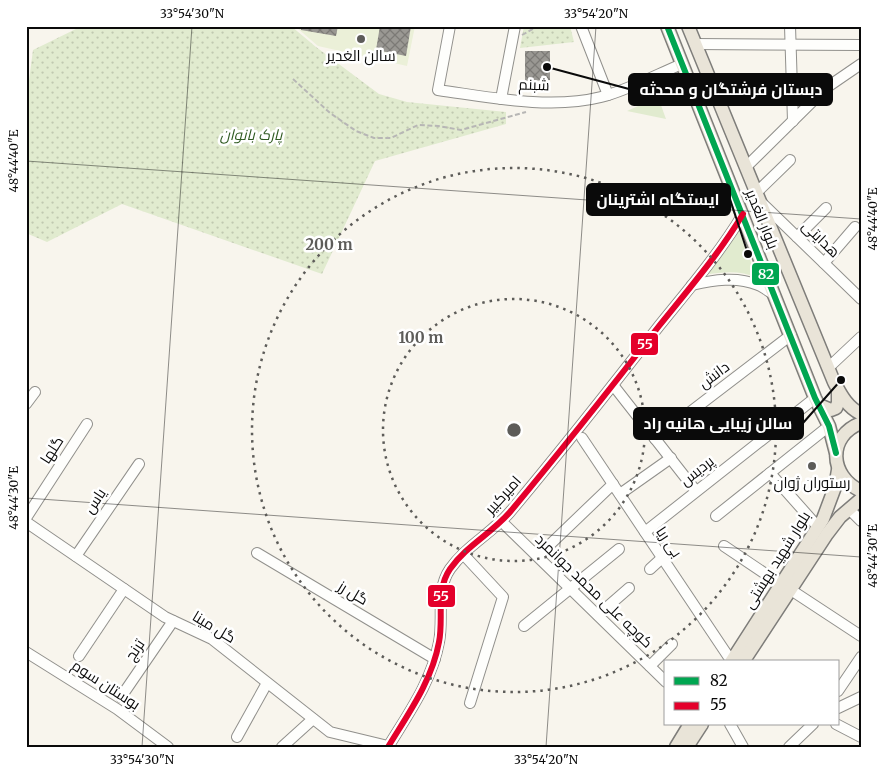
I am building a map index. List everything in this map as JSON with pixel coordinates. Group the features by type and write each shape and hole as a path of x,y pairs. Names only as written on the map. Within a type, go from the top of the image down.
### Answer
{"main road":[{"name":"بلوار الغدیر","path":"667,26 817,401 829,426 838,470"},
{"name":"بلوار الغدیر","path":"688,26 828,368 843,399 855,411 861,414"},
{"path":"817,401 831,410 836,408 838,404 838,390"},
{"path":"836,453 839,442 845,433 861,422"},
{"path":"838,470 851,486 861,491"},
{"name":"بلوار شهید بهشتی","path":"744,660 818,528 835,487 838,470"},
{"name":"بلوار شهید بهشتی","path":"732,660 828,534 849,509 861,499"},
{"path":"676,747 689,726"},
{"path":"687,747 701,726"}],"street":[{"name":"شبنم","path":"450,26 438,90 501,99 583,100 608,95 682,64"},
{"path":"501,99 515,26"},
{"path":"581,26 608,95"},
{"path":"790,26 793,122"},
{"path":"695,44 861,45"},
{"path":"746,167 826,88 861,64"},
{"path":"758,197 790,160"},
{"name":"هدایتی","path":"758,197 861,299"},
{"path":"797,237 826,208"},
{"name":"امیرکبیر","path":"388,746 408,716 423,688 435,659 441,630 441,592 449,572 464,554 508,514 692,285 727,238 742,214"},
{"path":"824,263 856,227"},
{"path":"692,285 710,280 737,280 758,285 775,295"},
{"name":"دانش","path":"655,439 791,335"},
{"path":"828,368 861,337"},
{"path":"613,385 696,491"},
{"path":"26,404 35,392"},
{"name":"پردیس","path":"645,532 696,491 817,401"},
{"name":"گلها","path":"26,518 87,424"},
{"path":"716,516 773,475 829,426"},
{"name":"بی ریا","path":"582,438 730,660"},
{"path":"620,494 671,458"},
{"name":"یاس","path":"76,556 139,464"},
{"path":"773,475 818,528"},
{"path":"538,556 613,484"},
{"path":"849,509 861,521"},
{"name":"کوچه علی محمد جوانمرد","path":"501,521 664,680"},
{"name":"گل مینا","path":"26,522 173,621 212,639 330,732 388,746"},
{"path":"724,546 861,636"},
{"path":"524,626 619,549"},
{"name":"گل رز","path":"257,554 435,659"},
{"path":"464,554 503,597 470,703"},
{"path":"650,569 662,558"},
{"path":"598,615 629,588"},
{"path":"78,656 124,589"},
{"name":"ترنج","path":"121,697 173,621"},
{"path":"650,666 672,644"},
{"name":"بوستان سوم","path":"26,652 117,709 168,747"},
{"path":"840,688 861,657"},
{"path":"237,737 267,683"},
{"path":"840,707 861,697"},
{"path":"282,747 313,719"},
{"path":"731,726 743,747"},
{"path":"790,747 811,726"},
{"path":"840,726 861,738"}],"path":[{"path":"513,39 539,26"},
{"path":"293,79 336,117 356,131 374,138 391,138 418,125 461,130 532,110"}],"green space":[{"name":"پارک بانوان","path":"82,26 291,26 379,94 407,102 506,112 506,124 375,161 322,274 122,204 47,242 26,233 26,103 33,50"},
{"name":"سالن الغدیر","path":"415,26 407,66 318,46 296,27"},
{"path":"524,26 570,26 574,42 520,48"},
{"path":"658,97 666,119 627,111"},
{"path":"739,231 757,278 738,273 705,275"}],"building":[{"path":"301,26 338,26 336,36 301,30"},
{"path":"380,26 411,26 406,56 376,50"},
{"path":"525,51 550,51 550,80 525,81"}],"transit line":[{"name":"82","path":"667,26 815,398 829,426 836,453"},
{"name":"55","path":"388,747 425,684 436,656 440,633 441,595 445,577 450,569 464,553 503,520 529,489 703,272 743,214"}],"place":[{"name":"سالن الغدیر","path":"361,39"},
{"name":"دبستان فرشتگان و محدثه","path":"547,67"},
{"name":"ایستگاه اشترینان","path":"748,254"},
{"name":"سالن زیبایی هانيه راد","path":"841,380"},
{"name":"رستوران ژوان","path":"812,466"}]}
